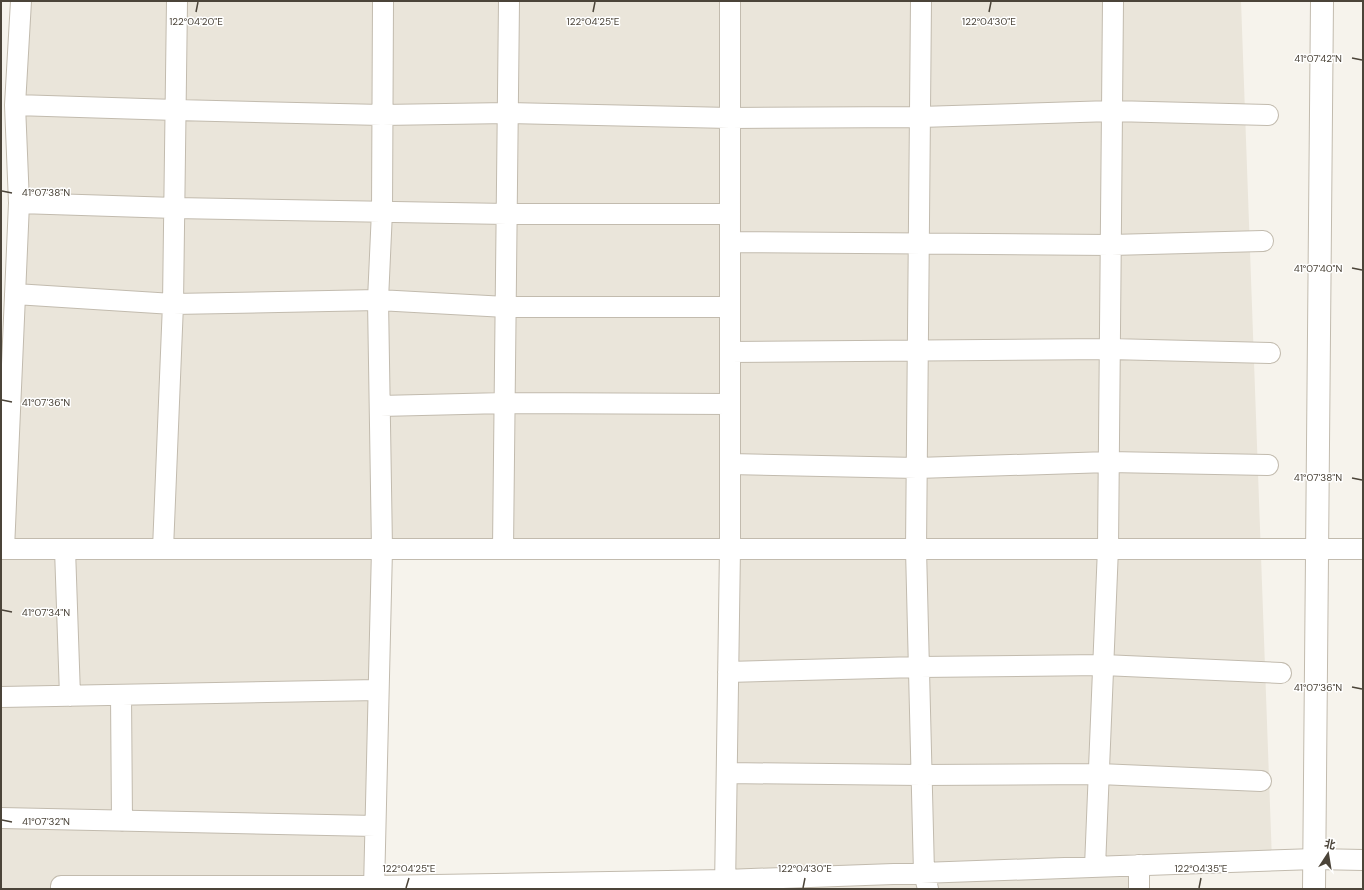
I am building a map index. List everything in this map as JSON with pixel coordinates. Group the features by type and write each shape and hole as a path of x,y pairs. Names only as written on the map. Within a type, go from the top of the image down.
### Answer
{"street":[{"path":"21,1 15,105 19,203 2,549 1363,549"},
{"path":"163,549 173,304 177,1"},
{"path":"374,887 382,549 378,300 382,211 383,1"},
{"path":"503,549 509,1"},
{"path":"725,885 730,548 730,1"},
{"path":"921,1 916,548 921,775 926,881"},
{"path":"1095,867 1108,548 1113,1"},
{"path":"1314,889 1322,1"},
{"path":"15,105 382,115 508,113 730,118 920,116 1112,111 1268,115"},
{"path":"19,203 175,208 506,214 730,214"},
{"path":"730,242 1111,245 1263,241"},
{"path":"15,294 173,304 378,300 506,307 730,307"},
{"path":"730,352 1110,349 1270,353"},
{"path":"380,406 505,403 730,404"},
{"path":"730,464 917,468 1109,462 1268,465"},
{"path":"65,549 70,696"},
{"path":"728,672 919,667 1104,665 1281,673"},
{"path":"1,697 378,690"},
{"path":"121,695 122,821"},
{"path":"727,773 921,775 1099,774 1262,781"},
{"path":"1,818 375,826"},
{"path":"61,889 61,886 374,887 725,885 926,881 1095,867 1314,859 1363,860"},
{"path":"1139,865 1139,889"}],"shaded area":[{"path":"19,1 1241,1 1272,861 1139,865 1139,889 725,889 730,549 382,549 374,889 1,889 1,549"}]}
